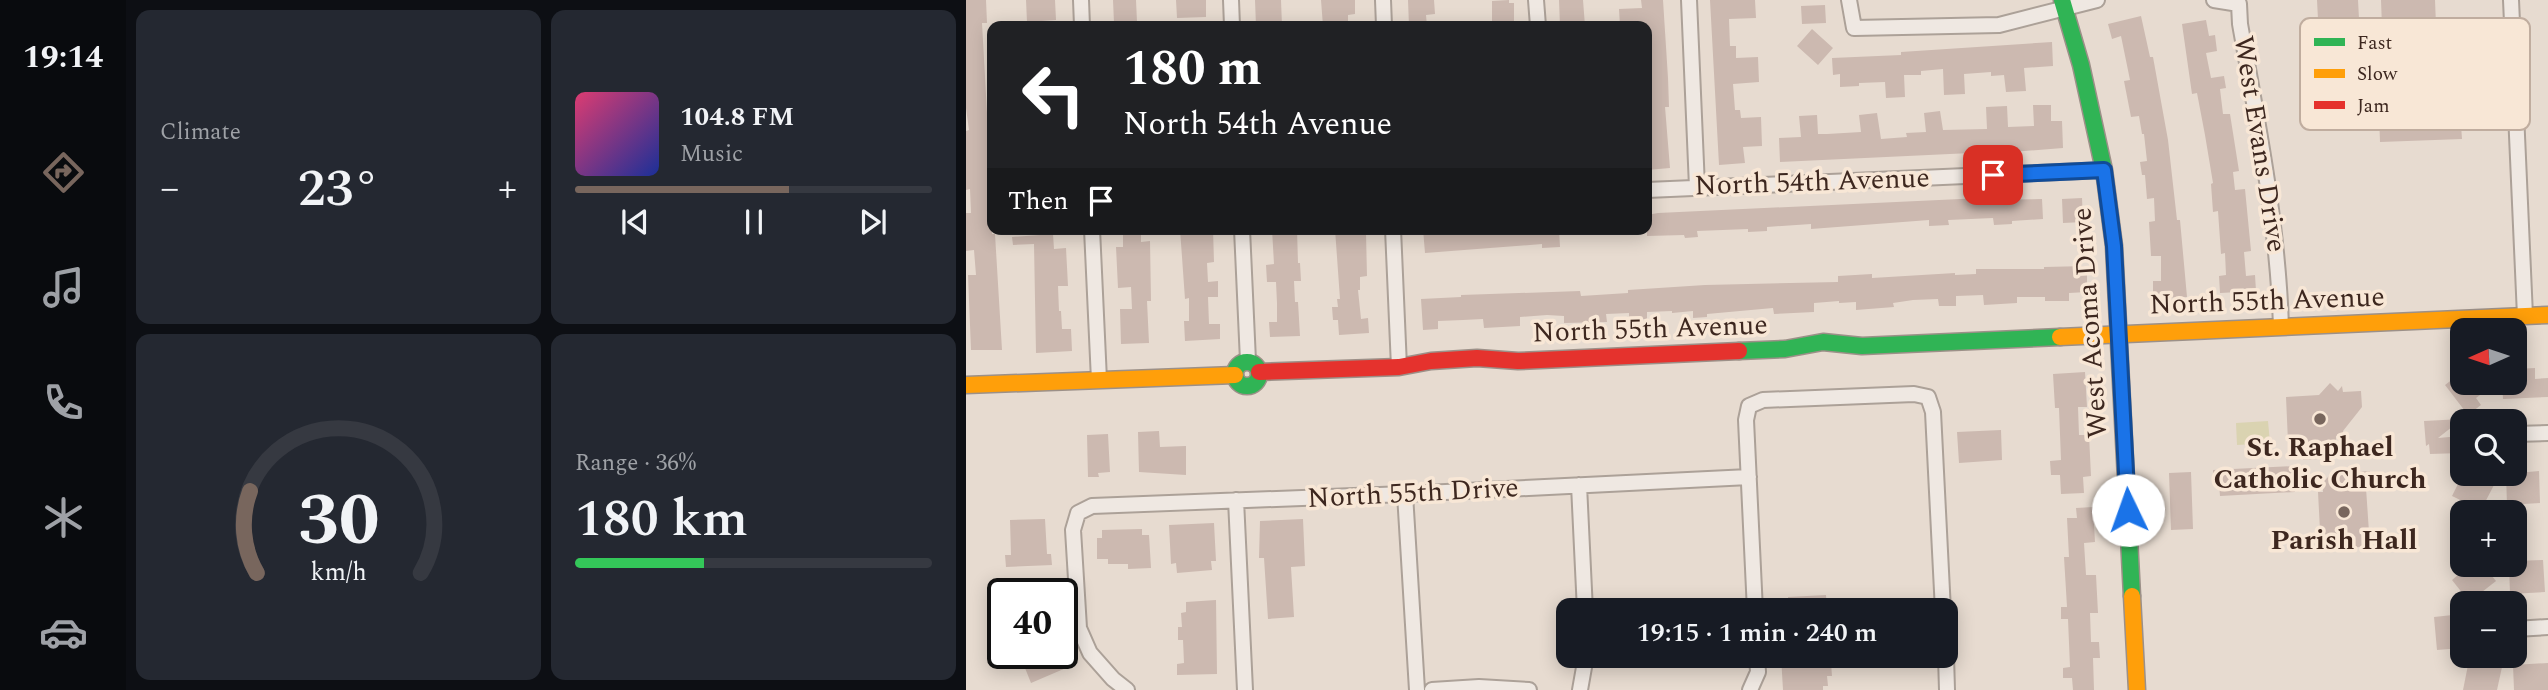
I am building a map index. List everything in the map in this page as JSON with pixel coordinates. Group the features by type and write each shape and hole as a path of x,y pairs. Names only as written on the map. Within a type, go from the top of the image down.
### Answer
{"street":[{"path":"1081,0 1082,21"},
{"path":"1231,0 1233,21"},
{"path":"1383,0 1384,21"},
{"path":"1536,0 1538,21"},
{"path":"1689,0 1697,187"},
{"path":"1849,0 1854,28 1999,25 2063,4 2097,0"},
{"name":"West Evans Drive","path":"2214,0 2239,4 2273,215 2279,264 2281,327"},
{"path":"2511,0 2512,18"},
{"name":"West Acoma Drive","path":"2063,4 2081,65 2104,170 2114,246 2137,690"},
{"path":"2517,130 2525,317"},
{"name":"North 54th Avenue","path":"1652,190 2104,170"},
{"path":"1092,235 1099,380"},
{"path":"966,385 1235,375 1238,365 1253,367 1242,235"},
{"path":"1393,235 1399,367"},
{"name":"North 55th Avenue","path":"1253,367 1399,367 1433,372 1480,369 1518,361 1784,349 1802,344 1843,341 1862,345 2548,316"},
{"path":"1754,598 1746,420 1749,405 1763,400 1914,394 1928,397 1933,412 1942,598"},
{"path":"2527,434 2548,433"},
{"name":"North 55th Drive","path":"1127,690 1113,679 1090,653 1079,628 1073,530 1078,513 1092,506 1749,477"},
{"path":"1579,485 1584,598"},
{"path":"1405,494 1417,690"},
{"path":"1236,500 1245,690"},
{"path":"2527,628 2548,627"},
{"path":"1580,690 1584,668"},
{"path":"1750,690 1758,668"},
{"path":"1946,668 1947,690"},
{"path":"1432,690 1479,687 1529,690"}],"shaded area":[{"path":"2268,421 2270,443 2237,445 2236,423"}],"building":[{"path":"966,0 986,0 987,23 982,23 987,113 987,235 995,235 1002,350 971,350 968,275 976,275 974,250 966,251 966,213 971,213 970,189 966,190 966,131 969,130 966,108"},
{"path":"1026,0 1055,0 1056,20 1027,21"},
{"path":"1113,0 1136,0 1137,21 1114,21"},
{"path":"1176,0 1206,0 1206,17 1177,18"},
{"path":"1255,0 1281,0 1282,21 1256,21"},
{"path":"1321,0 1355,0 1355,14 1348,15 1348,21 1323,21"},
{"path":"1408,0 1434,0 1435,14 1426,15 1427,21 1409,21"},
{"path":"1509,0 1509,3 1514,3 1514,21 1492,21 1492,1"},
{"path":"1559,0 1583,0 1585,21 1560,21"},
{"path":"1641,0 1663,0 1669,107 1665,107 1670,168 1652,170 1652,21 1620,21 1619,9 1642,8"},
{"path":"1710,0 1755,0 1756,18 1729,19 1730,46 1736,46 1736,58 1758,57 1759,82 1733,84 1735,110 1740,110 1741,118 1761,117 1762,146 1743,147 1745,163 1719,165"},
{"path":"2317,0 2358,0 2359,18 2318,18"},
{"path":"2381,0 2435,0 2436,18 2382,18"},
{"path":"1825,5 1826,23 1802,24 1801,6"},
{"path":"2141,16 2150,57 2153,57 2168,140 2177,220 2180,220 2187,297 2153,298 2153,281 2161,281 2161,256 2151,256 2149,222 2155,221 2154,198 2147,199 2145,175 2142,175 2140,162 2147,161 2144,134 2139,116 2131,117 2124,81 2130,80 2121,36 2112,39 2108,24"},
{"path":"2206,20 2209,36 2215,35 2217,51 2206,53 2211,78 2224,76 2226,88 2220,89 2223,114 2230,114 2239,171 2233,172 2235,190 2245,189 2251,251 2244,252 2246,276 2255,275 2256,291 2220,293 2219,276 2226,275 2225,253 2221,254 2218,211 2213,212 2213,183 2197,93 2192,94 2182,24"},
{"path":"1812,29 1833,48 1818,65 1797,46"},
{"path":"2052,42 2053,66 2024,68 2026,91 2006,92 2004,75 1991,76 1991,72 1964,74 1965,94 1944,95 1943,69 1921,71 1921,75 1904,75 1905,97 1886,98 1885,82 1840,87 1840,74 1833,75 1832,58"},
{"path":"2033,105 2051,105 2051,121 2062,121 2063,148 1972,155 1780,162 1779,138 1801,137 1799,116 1817,115 1818,134 1827,134 1861,132 1859,115 1877,113 1881,139 1926,132 1924,113 1940,111 1943,130 1987,129 1986,107 2007,106 2008,127 2034,126"},
{"path":"2380,130 2461,130 2462,139 2380,142"},
{"path":"1982,198 2042,199 2043,219 1994,225 1993,218 1948,220 1949,225 1929,226 1929,220 1811,229 1811,224 1767,227 1767,231 1697,231 1698,237 1685,238 1684,235 1647,236 1652,235 1652,214"},
{"path":"2082,198 2083,222 2063,223 2062,199"},
{"path":"1053,235 1054,249 1066,248 1068,286 1058,286 1059,311 1062,329 1071,329 1072,351 1036,353 1034,244 1013,245 1012,237"},
{"path":"1123,235 1141,235 1141,242 1150,241 1151,301 1147,301 1149,343 1121,344 1120,309 1132,309 1131,287 1118,288 1116,247 1123,247"},
{"path":"1180,235 1213,235 1214,262 1207,263 1208,282 1218,281 1218,297 1208,297 1209,324 1220,324 1220,339 1185,341 1184,321 1189,321 1189,298 1185,299"},
{"path":"1272,235 1297,235 1301,281 1294,281 1300,336 1270,337 1269,322 1277,322 1276,282 1267,282 1266,265 1274,264"},
{"path":"1335,235 1366,235 1367,276 1360,277 1358,290 1361,319 1368,318 1369,333 1339,335 1338,320 1333,320 1332,307 1338,307 1337,299 1340,299"},
{"path":"1424,235 1559,235 1560,247 1542,248 1542,244 1425,253"},
{"path":"2087,266 2087,292 2069,293 2069,301 2045,301 2045,297 2017,297 2017,303 1984,305 1983,295 1956,296 1956,306 1939,306 1938,299 1913,300 1893,303 1894,307 1856,310 1856,302 1839,301 1814,303 1814,312 1774,314 1773,308 1707,314 1707,317 1693,318 1693,311 1647,312 1647,319 1629,320 1629,313 1606,314 1607,322 1564,323 1564,316 1547,315 1520,317 1520,326 1484,328 1483,319 1438,321 1438,329 1423,330 1421,299 1461,295 1580,291 1581,296 1705,285 1838,282 1838,276 1872,274 1872,278 1955,275 1976,274 1976,269"},
{"path":"2527,368 2535,368 2535,379 2548,378 2548,397 2503,399 2503,396 2527,396"},
{"path":"2085,372 2087,407 2078,407 2079,435 2089,435 2091,476 2083,477 2084,493 2061,494 2060,475 2051,475 2050,461 2061,460 2059,408 2055,408 2053,374"},
{"name":"St. Raphael Catholic Church","path":"2330,383 2338,391 2342,386 2343,392 2361,391 2362,407 2343,431 2344,436 2336,436 2336,443 2317,444 2318,459 2303,460 2302,441 2288,442 2286,397 2319,395"},
{"path":"2453,396 2479,396 2476,398 2481,405 2476,409 2463,409"},
{"path":"2450,420 2450,428 2438,438 2450,437 2450,453 2430,454 2429,444 2426,446 2424,421"},
{"path":"2001,430 2002,460 1959,463 1957,432"},
{"path":"1159,431 1160,447 1186,446 1186,475 1139,472 1138,432"},
{"path":"1108,434 1110,472 1098,473 1099,477 1088,477 1087,435"},
{"path":"2294,466 2295,492 2220,496 2219,483 2213,484 2213,470"},
{"name":"Parish Hall","path":"2370,471 2371,488 2366,488 2369,532 2361,532 2362,547 2321,549 2318,492 2323,492 2322,483 2331,474"},
{"path":"2539,471 2540,503 2507,500 2506,486 2527,486 2527,472"},
{"path":"2191,472 2193,529 2171,530 2169,473"},
{"path":"2457,486 2493,486 2486,500 2460,500 2452,496"},
{"path":"2093,507 2095,542 2084,543 2086,575 2096,575 2098,613 2090,613 2091,642 2099,642 2100,658 2093,658 2094,690 2073,690 2072,678 2063,678 2063,668 2070,667 2068,619 2061,619 2061,607 2067,607 2064,557 2069,557 2067,518 2077,518 2076,508"},
{"path":"1045,519 1047,554 1051,554 1052,565 1006,567 1005,555 1011,555 1010,520"},
{"path":"1303,519 1305,566 1291,567 1294,617 1268,619 1264,558 1259,558 1260,521"},
{"path":"1214,523 1216,561 1211,561 1212,570 1177,573 1176,563 1171,564 1169,525"},
{"path":"1142,529 1142,535 1149,535 1151,568 1128,569 1128,564 1108,564 1108,559 1097,559 1097,538 1102,538 1102,530"},
{"path":"2543,560 2545,592 2510,591 2509,577 2527,577 2527,561"},
{"path":"2456,577 2493,577 2496,581 2483,591 2461,591 2452,580"},
{"path":"1826,595 1826,598 1788,598"},
{"path":"1216,600 1217,674 1177,675 1177,664 1184,663 1183,640 1178,640 1178,627 1182,627 1181,613 1186,612 1186,602"},
{"path":"2450,615 2450,649 2437,650 2434,617"},
{"path":"2548,663 2548,690 2514,690 2513,668 2527,668 2527,664"},
{"path":"1782,668 1831,668 1832,676 1827,676 1828,686 1823,686 1823,690 1783,690"},
{"path":"2467,668 2502,668 2497,690 2463,690"},
{"path":"1025,669 1064,669 1031,683"}],"traffic: fast":[{"path":"2062,0 2081,65 2104,170 2114,246 2132,596"},
{"path":"1739,351 1785,349 1823,342 1862,346 2060,337"},
{"path":"1247,362 1256,365 1259,374 1256,383 1247,386 1238,383 1235,374 1238,365 1247,362"}],"traffic: slow":[{"path":"2060,337 2548,315"},
{"path":"966,385 1235,375"},
{"path":"2132,596 2137,690"}],"traffic: jam":[{"path":"1259,372 1399,367 1431,361 1477,358 1518,361 1739,351"}],"place":[{"name":"St. Raphael Catholic Church","path":"2320,419"},
{"name":"Parish Hall","path":"2344,512"}],"route":[{"path":"1993,175 2104,170 2114,246 2128,510"}]}
